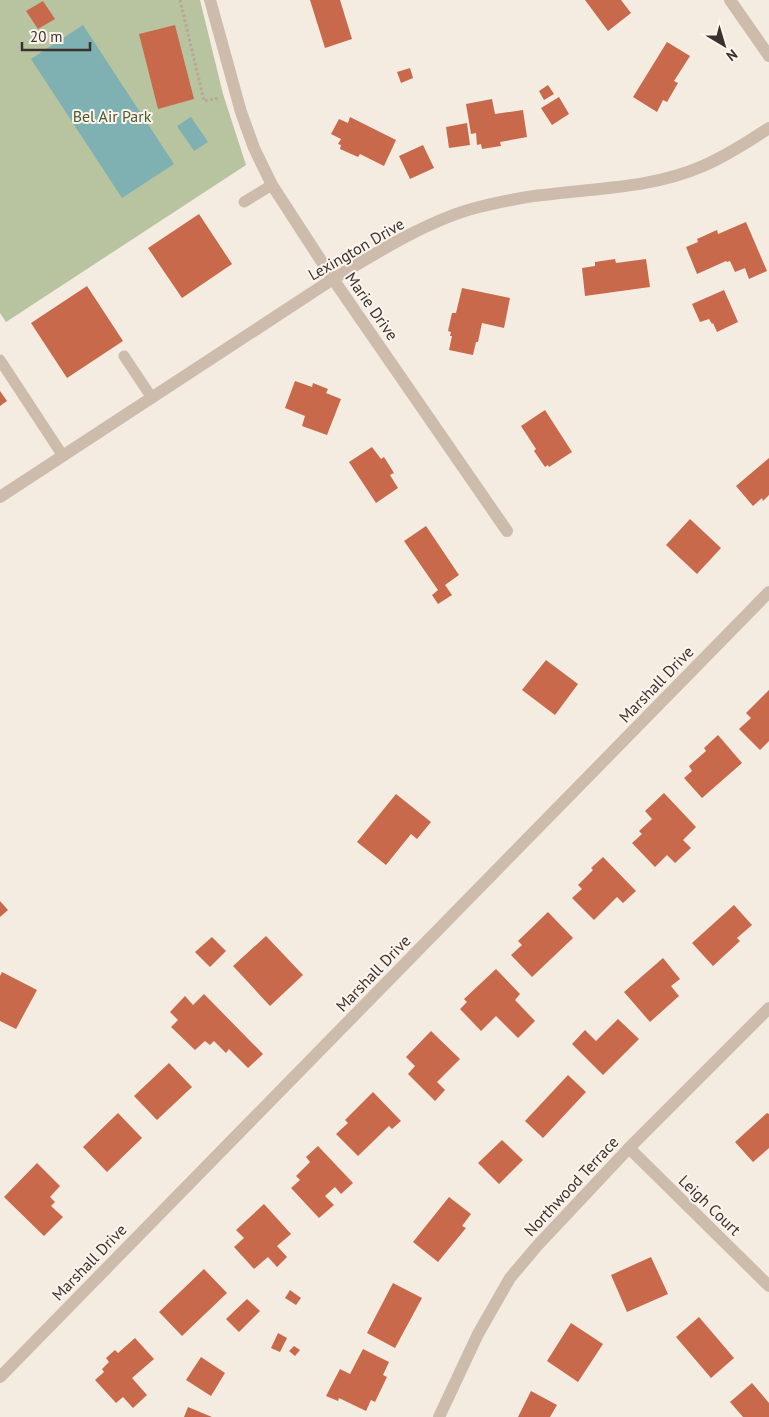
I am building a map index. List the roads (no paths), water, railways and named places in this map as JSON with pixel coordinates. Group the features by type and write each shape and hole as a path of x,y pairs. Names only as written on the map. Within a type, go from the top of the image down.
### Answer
{"street":[{"name":"Marie Drive","path":"210,0 236,94 254,148 272,185 333,279 507,531"},
{"path":"730,0 769,56"},
{"name":"Lexington Drive","path":"0,497 333,279 376,252 414,233 477,208 542,195 622,187 677,175 711,162 769,128"},
{"name":"Marshall Drive","path":"0,1377 769,592"},
{"name":"Northwood Terrace","path":"439,1417 478,1334 510,1278 537,1246 628,1148 769,1008"},
{"name":"Leigh Court","path":"628,1148 769,1286"}],"lane":[{"path":"244,202 272,185"},
{"path":"124,356 152,398"},
{"path":"0,360 63,456"}],"water":[{"path":"83,25 174,164 122,198 31,59"},
{"path":"191,117 208,142 194,151 177,126"}],"park label":[{"name":"Bel Air Park","path":"112,116"}]}
